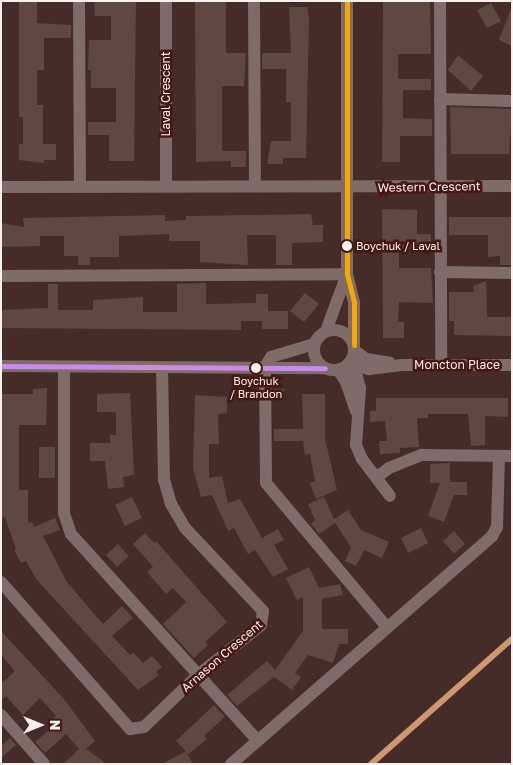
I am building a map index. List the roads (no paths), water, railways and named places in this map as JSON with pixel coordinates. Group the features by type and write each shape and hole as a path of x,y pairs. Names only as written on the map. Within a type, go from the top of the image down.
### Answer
{"street":[{"path":"78,1 80,186"},
{"name":"Laval Crescent","path":"166,1 166,186"},
{"path":"254,1 255,186"},
{"path":"340,367 354,348 354,303 347,274 346,1"},
{"path":"440,1 438,186 441,365"},
{"path":"440,99 512,101"},
{"path":"1,187 255,186 346,188"},
{"name":"Western Crescent","path":"346,188 512,186"},
{"path":"440,272 512,273"},
{"path":"1,276 347,274"},
{"path":"347,274 326,331 314,344 271,357 265,367 266,483 387,627"},
{"path":"326,331 344,333 354,348"},
{"path":"314,344 317,361 340,367 357,377 360,388 356,412 356,446 390,496"},
{"name":"Moncton Place","path":"354,348 366,359 402,365"},
{"name":"Moncton Place","path":"1,366 340,367 368,369 402,365 512,365"},
{"path":"64,367 64,513 71,534 257,740"},
{"name":"Arnason Crescent","path":"1,582 130,728 144,727 198,675 261,624 265,615 184,528 171,504 164,480 162,367"},
{"path":"231,764 492,536 497,527 505,456 421,455 389,468 377,477"},
{"path":"1,715 44,764"}],"place":[{"name":"Boychuk / Laval","path":"347,246"},
{"name":"Boychuk / Brandon","path":"256,368"}]}
